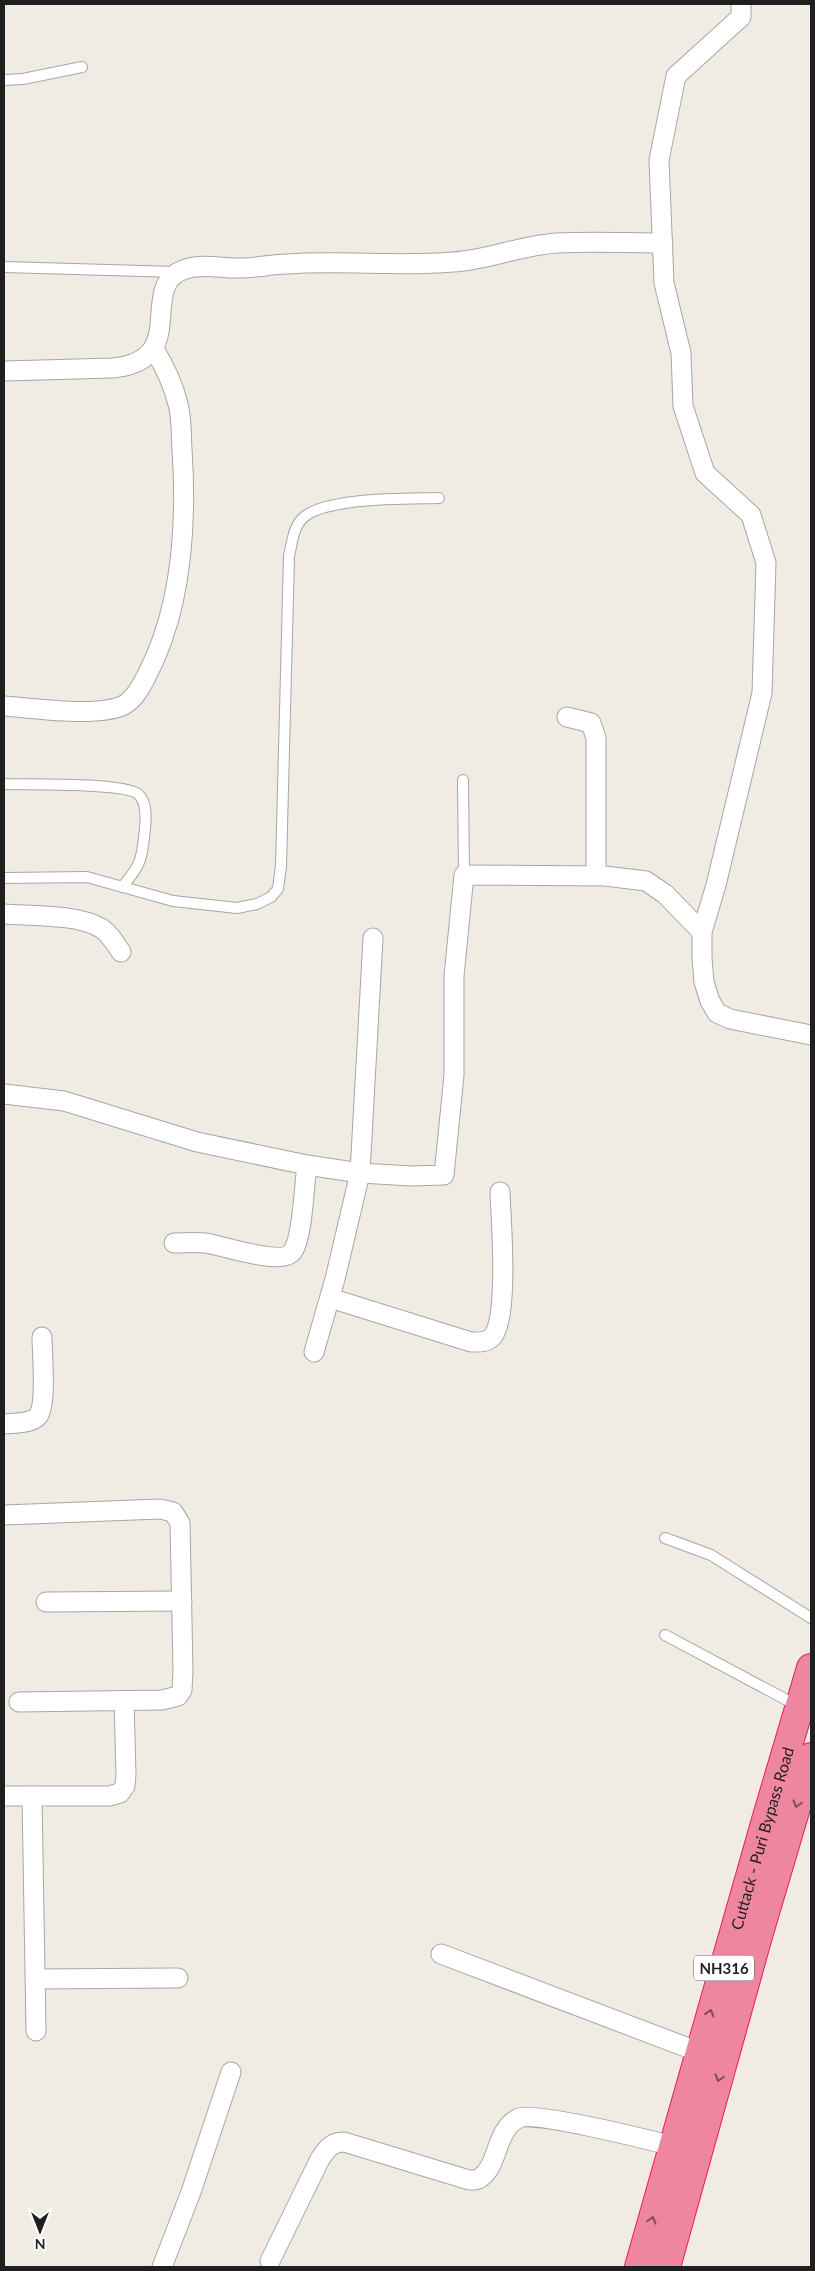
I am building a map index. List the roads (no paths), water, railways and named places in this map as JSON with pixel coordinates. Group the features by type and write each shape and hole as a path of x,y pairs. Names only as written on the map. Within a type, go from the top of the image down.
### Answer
{"highway":[{"name":"Cuttack - Puri Bypass Road","path":"639,2267 699,2052 811,1668"},
{"name":"Cuttack - Puri Bypass Road","path":"666,2267 758,1936 811,1757"}],"street":[{"path":"741,4 741,17 676,76 658,160 664,283 681,352 683,406 705,474 751,516 766,563 762,693 716,885 702,932 704,982 710,1001 718,1013 730,1019 811,1035"},
{"path":"4,371 130,366 143,360 154,349 159,334 163,291 167,281 178,272 187,268 242,268 287,264 453,262 557,243 662,243"},
{"path":"4,706 84,711 108,710 126,704 141,688 160,651 177,580 184,493 179,406 168,371 154,349"},
{"path":"568,717 591,723 596,738 596,875"},
{"path":"4,1094 64,1102 198,1142 307,1165 360,1173 412,1176 444,1175 454,1075 454,976 464,875 596,875 646,881 665,894 702,932"},
{"path":"4,914 77,920 100,928 112,938 121,952"},
{"path":"314,1352 330,1298 360,1173 373,938"},
{"path":"174,1243 202,1243 266,1256 288,1256 292,1253 299,1235 307,1165"},
{"path":"330,1298 471,1342 484,1342 492,1337 498,1326 500,1310 504,1262 500,1192"},
{"path":"4,1424 33,1419 39,1415 42,1401 42,1337"},
{"path":"4,1515 160,1509 173,1512 180,1523 183,1671 182,1690 178,1696 173,1699 124,1701 20,1702"},
{"path":"46,1602 182,1601"},
{"path":"4,1796 109,1796 120,1793 125,1786 126,1774 124,1701"},
{"path":"32,1796 36,2031"},
{"path":"442,1954 699,2052"},
{"path":"36,1979 178,1978"},
{"path":"162,2267 191,2192 231,2072"},
{"path":"270,2261 320,2159 330,2145 336,2142 344,2142 470,2180 480,2179 488,2170 498,2143 511,2123 520,2117 531,2116 564,2122 673,2146"}],"lane":[{"path":"4,80 23,79 82,67"},
{"path":"4,267 178,272"},
{"path":"4,878 87,877 173,901 237,908 257,904 271,897 278,888 281,866 289,556 294,533 303,518 322,509 365,500 439,498"},
{"path":"463,780 464,875"},
{"path":"4,784 110,787 133,790 141,796 145,808 146,821 142,856 137,870 122,887"},
{"path":"665,1538 711,1555 811,1618"},
{"path":"665,1635 799,1706"}]}
